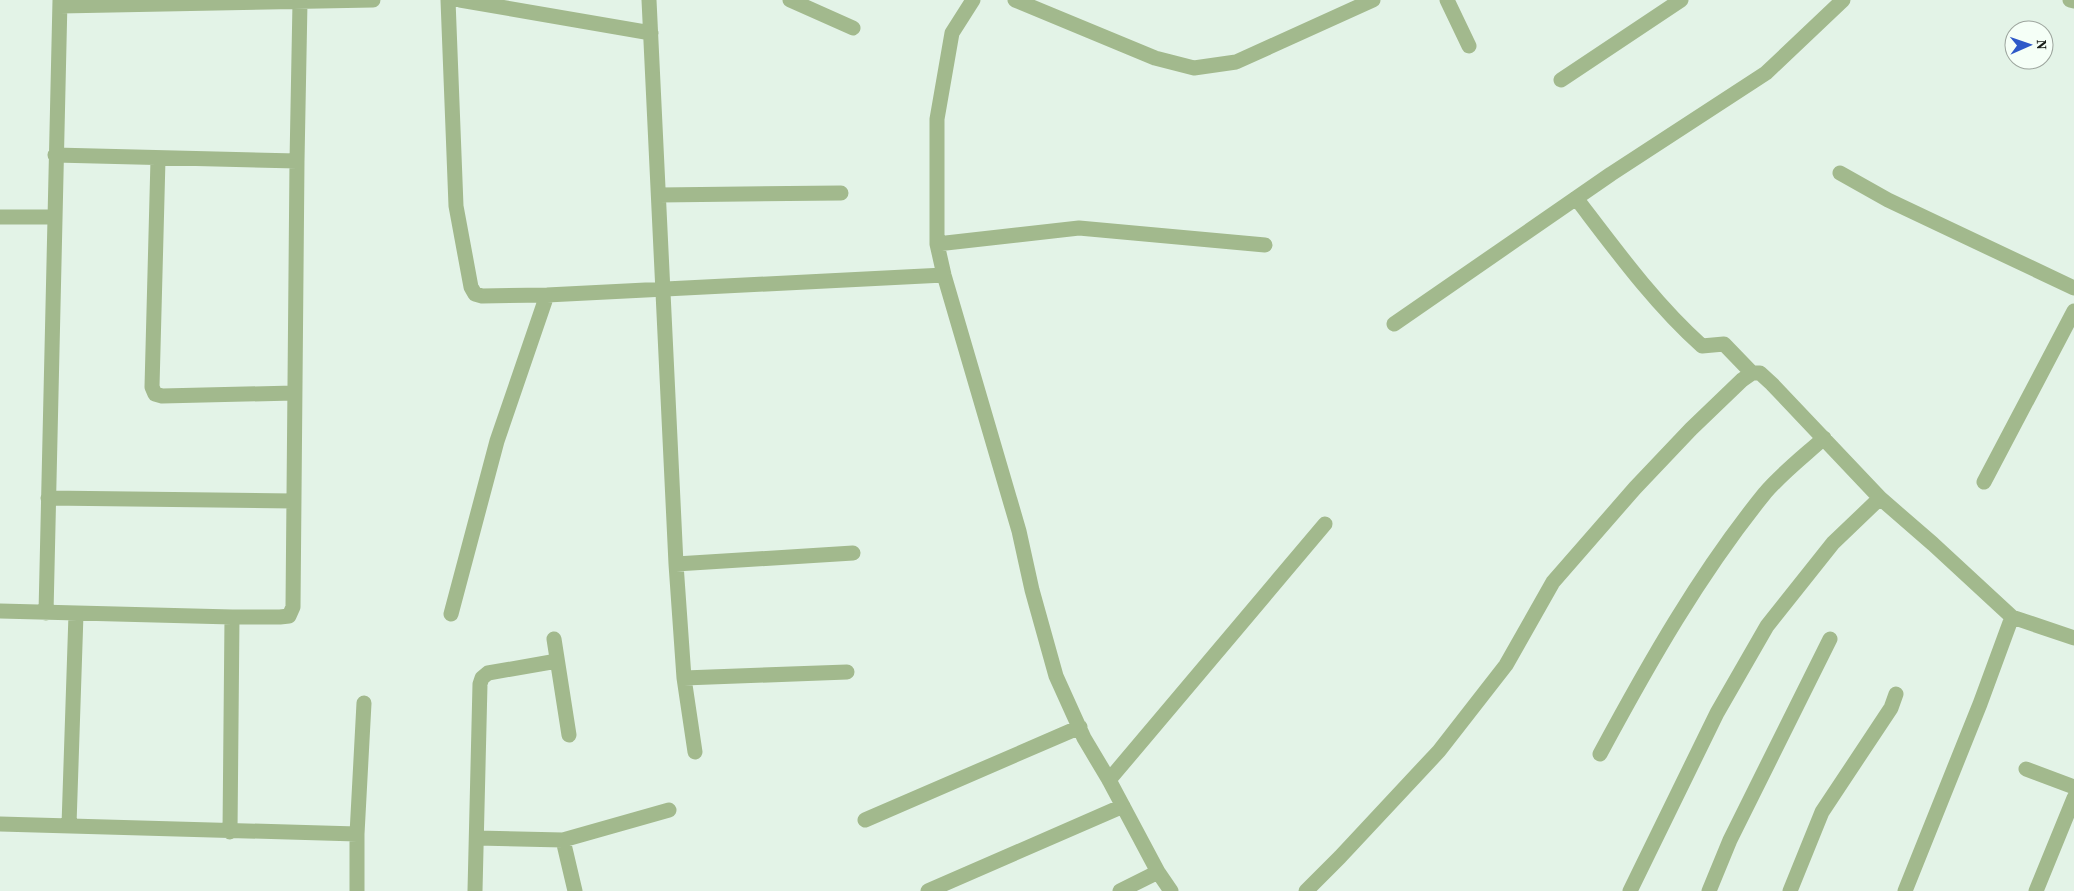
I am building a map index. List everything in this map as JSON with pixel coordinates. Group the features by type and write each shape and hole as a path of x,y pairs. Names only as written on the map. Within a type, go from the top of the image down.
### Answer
{"street":[{"path":"46,613 55,155 60,3 373,0"},
{"path":"448,0 456,206 471,287 474,294 482,296 547,295 944,275"},
{"path":"460,0 651,33"},
{"path":"649,0 676,564 684,678 695,752"},
{"path":"790,0 853,28"},
{"path":"973,0 952,34 937,120 937,244 944,275 1019,531 1032,590 1056,676 1080,727 1158,872 1171,891"},
{"path":"1015,0 1155,58 1194,68 1236,62 1373,0"},
{"path":"1447,0 1469,46"},
{"path":"1561,80 1681,0"},
{"path":"1394,324 1576,198 1766,73 1843,0"},
{"path":"0,611 280,618 289,616 293,607 300,2"},
{"path":"55,155 297,161"},
{"path":"158,158 152,387 155,394 162,396 294,393"},
{"path":"1840,173 1888,200 2074,288"},
{"path":"659,195 841,193"},
{"path":"1576,198 1624,261 1688,333 1702,346 1724,344 1752,374"},
{"path":"0,217 55,217"},
{"path":"937,244 1079,228 1265,245"},
{"path":"451,614 497,442 547,295"},
{"path":"1984,482 2074,311"},
{"path":"1306,891 1439,751 1506,665 1553,582 1635,488 1691,428 1742,380 1752,374 1760,373 1766,378 1880,498 2012,617 2074,638"},
{"path":"1600,754 1645,671 1714,562 1766,492 1824,438"},
{"path":"48,498 293,501"},
{"path":"1630,891 1717,713 1766,626 1834,543 1880,498"},
{"path":"1109,780 1325,524"},
{"path":"676,564 852,552"},
{"path":"69,825 76,614"},
{"path":"230,832 232,617"},
{"path":"1905,891 1980,704 2012,617"},
{"path":"554,639 569,735"},
{"path":"1709,891 1730,840 1830,639"},
{"path":"476,891 480,684 482,678 488,673 557,662"},
{"path":"684,678 847,672"},
{"path":"1790,891 1822,812 1891,708 1896,694"},
{"path":"357,891 357,834 364,703"},
{"path":"865,820 1080,727"},
{"path":"2026,769 2074,787"},
{"path":"2036,891 2074,798"},
{"path":"928,891 1123,806"},
{"path":"477,838 562,840 668,810"},
{"path":"0,824 230,832 357,834"},
{"path":"562,840 575,891"},
{"path":"1120,891 1158,872"}]}
